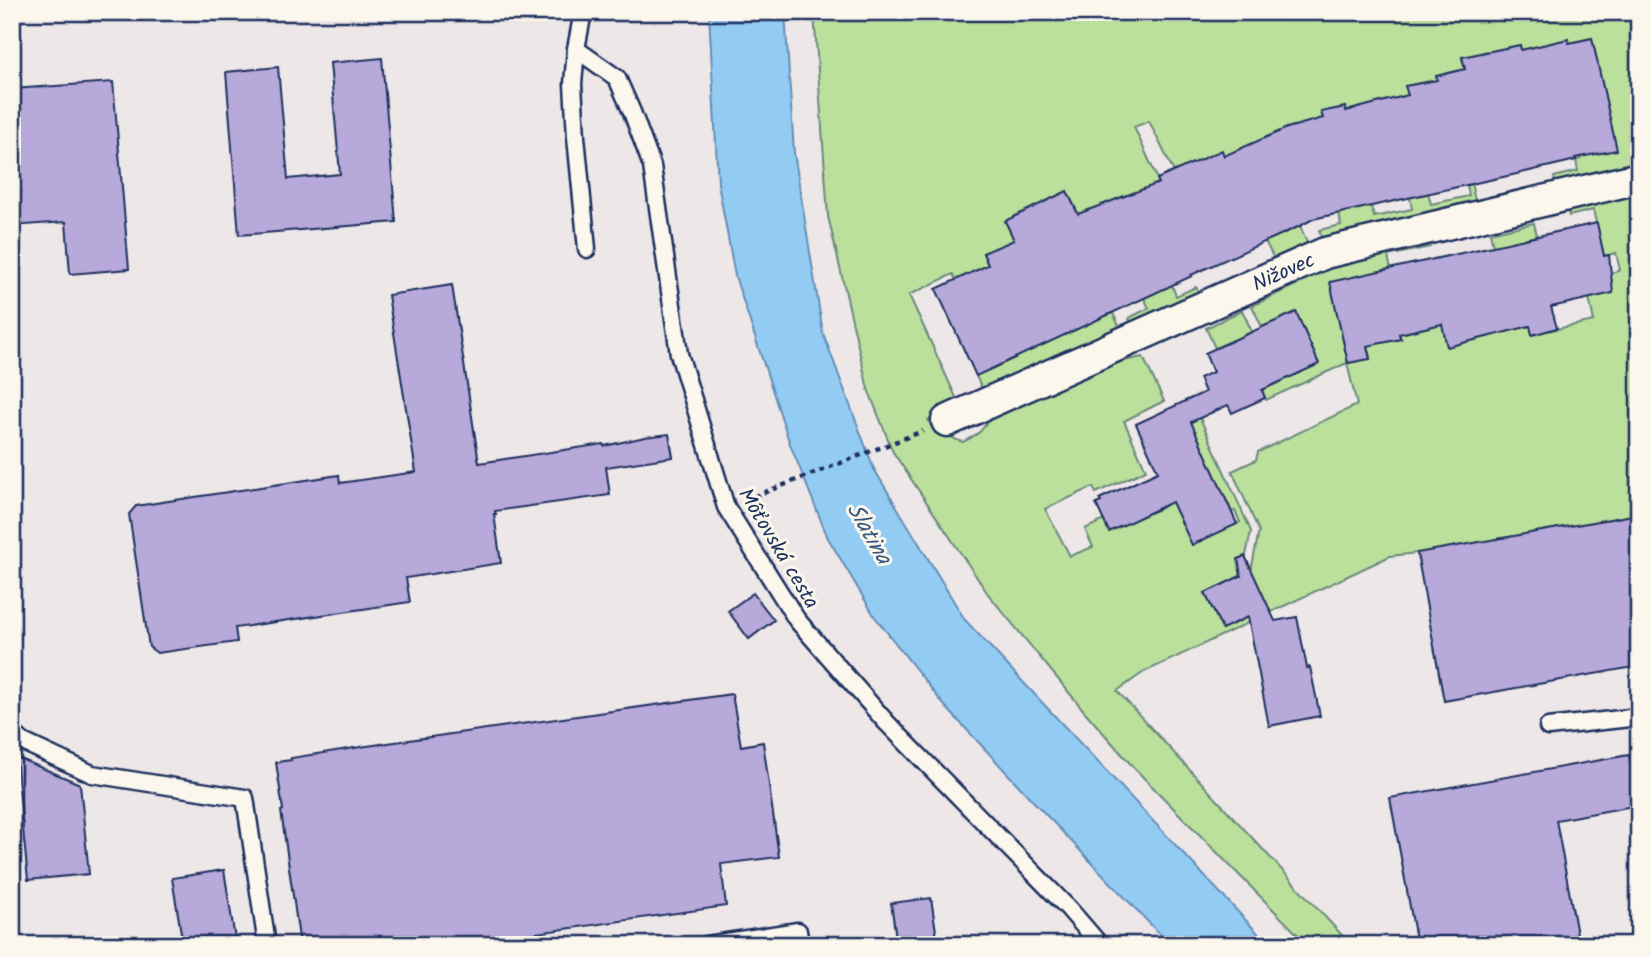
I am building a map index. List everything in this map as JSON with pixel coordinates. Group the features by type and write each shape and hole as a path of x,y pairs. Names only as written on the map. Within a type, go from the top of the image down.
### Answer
{"street":[{"name":"Nižovec","path":"947,421 1325,253 1639,178"}],"lane":[{"path":"583,12 573,84 587,249"},
{"name":"Môťovská cesta","path":"576,49 617,78 652,166 679,354 726,507 797,620 886,722 1069,909 1100,945"},
{"path":"1548,727 1639,717"},
{"path":"12,732 23,742 92,774 245,798 267,945"},
{"path":"707,945 798,931 800,945"}],"path":[{"path":"726,507 947,421"}],"green space":[{"path":"814,12 1639,12 1639,166 1556,186 1554,177 1578,171 1576,160 1581,159 1560,66 1486,51 1462,58 1489,180 1423,100 1420,83 1406,86 1413,120 1322,113 1326,135 1224,156 1222,151 1174,172 1149,121 1134,127 1163,191 1126,195 1079,215 1067,191 1050,199 1077,328 1113,313 1122,332 985,395 976,376 1003,245 983,253 988,265 956,280 953,274 909,295 960,406 928,420 935,433 963,442 985,426 989,416 1099,366 1143,357 1164,401 1124,421 1146,470 1096,493 1093,487 1045,509 1070,556 1093,547 1085,529 1108,518 1114,529 1161,508 1165,486 1192,544 1240,522 1235,511 1232,512 1187,414 1190,412 1185,401 1191,398 1251,531 1242,575 1205,593 1222,629 1268,607 1251,571 1259,531 1232,471 1256,460 1258,452 1357,405 1347,363 1266,400 1262,390 1319,364 1296,312 1262,327 1252,306 1300,283 1300,273 1428,238 1430,247 1388,256 1405,333 1428,327 1421,292 1433,259 1452,255 1470,341 1491,336 1474,250 1493,246 1490,233 1534,223 1537,236 1513,242 1533,334 1594,321 1589,298 1608,274 1620,270 1616,253 1604,256 1593,210 1569,216 1567,206 1639,189 1639,514 1390,556 1144,672 1117,691 1351,945 1308,945 1135,769 988,594 893,452 868,389 828,216","holes":["1592,38 1606,104 1569,43","1331,282 1397,327 1400,339 1376,344 1365,334 1370,358 1348,363"]},
{"path":"1471,183 1476,205 1323,242 1319,230 1341,225 1339,213 1371,206 1374,217 1412,209 1410,197 1428,193 1431,204 1469,196 1467,184"},
{"path":"1300,226 1309,247 1275,261 1265,241"},
{"path":"1172,285 1176,296 1196,287 1201,296 1132,327 1129,318 1149,308 1144,298"},
{"path":"1242,310 1257,343 1243,349 1238,338 1215,348 1206,328"}],"water":[{"name":"Slatina","path":"709,12 785,12 794,153 823,333 874,469 965,620 1269,945 1170,945 944,705 875,617 828,538 790,444 735,276 718,183"}],"building":[{"path":"1592,38 1617,150 1313,219 976,376 936,289 988,265 983,253 1014,240 1005,221 1067,191 1078,214 1159,183 1157,179 1222,150 1224,156 1287,128 1323,118 1321,112 1345,107 1346,111 1408,95 1405,86 1437,80 1436,76 1465,69 1462,57 1520,45 1521,50 1568,39 1569,43"},
{"path":"382,58 396,222 239,235 226,72 278,67 288,179 340,174 330,63"},
{"path":"113,82 129,269 70,274 66,222 12,226 12,89"},
{"path":"1597,223 1604,256 1609,255 1613,293 1551,307 1557,328 1532,335 1530,326 1447,347 1442,324 1399,334 1401,339 1367,346 1370,359 1348,363 1330,282"},
{"path":"452,285 479,463 669,434 673,457 606,467 610,495 495,511 501,563 406,578 410,602 235,628 237,642 157,653 149,647 129,514 136,506 339,475 340,483 416,472 388,295"},
{"path":"1296,312 1319,364 1262,390 1265,398 1232,413 1228,405 1191,422 1237,524 1192,545 1172,502 1109,532 1096,504 1101,502 1099,499 1158,472 1136,424 1205,392 1199,378 1213,372 1205,353"},
{"path":"1639,514 1639,666 1444,701 1417,553"},
{"path":"1245,556 1275,621 1297,617 1320,716 1269,726 1248,617 1222,629 1205,593 1241,576 1238,559"},
{"path":"753,593 774,620 749,639 728,611"},
{"path":"732,694 741,746 763,742 779,857 721,864 726,906 453,945 300,945 276,762 367,746"},
{"path":"1629,755 1639,805 1556,820 1579,945 1417,945 1390,798"},
{"path":"16,757 80,784 89,874 28,880"},
{"path":"224,870 236,945 183,945 172,878"},
{"path":"931,898 938,945 897,945 891,903"}]}
